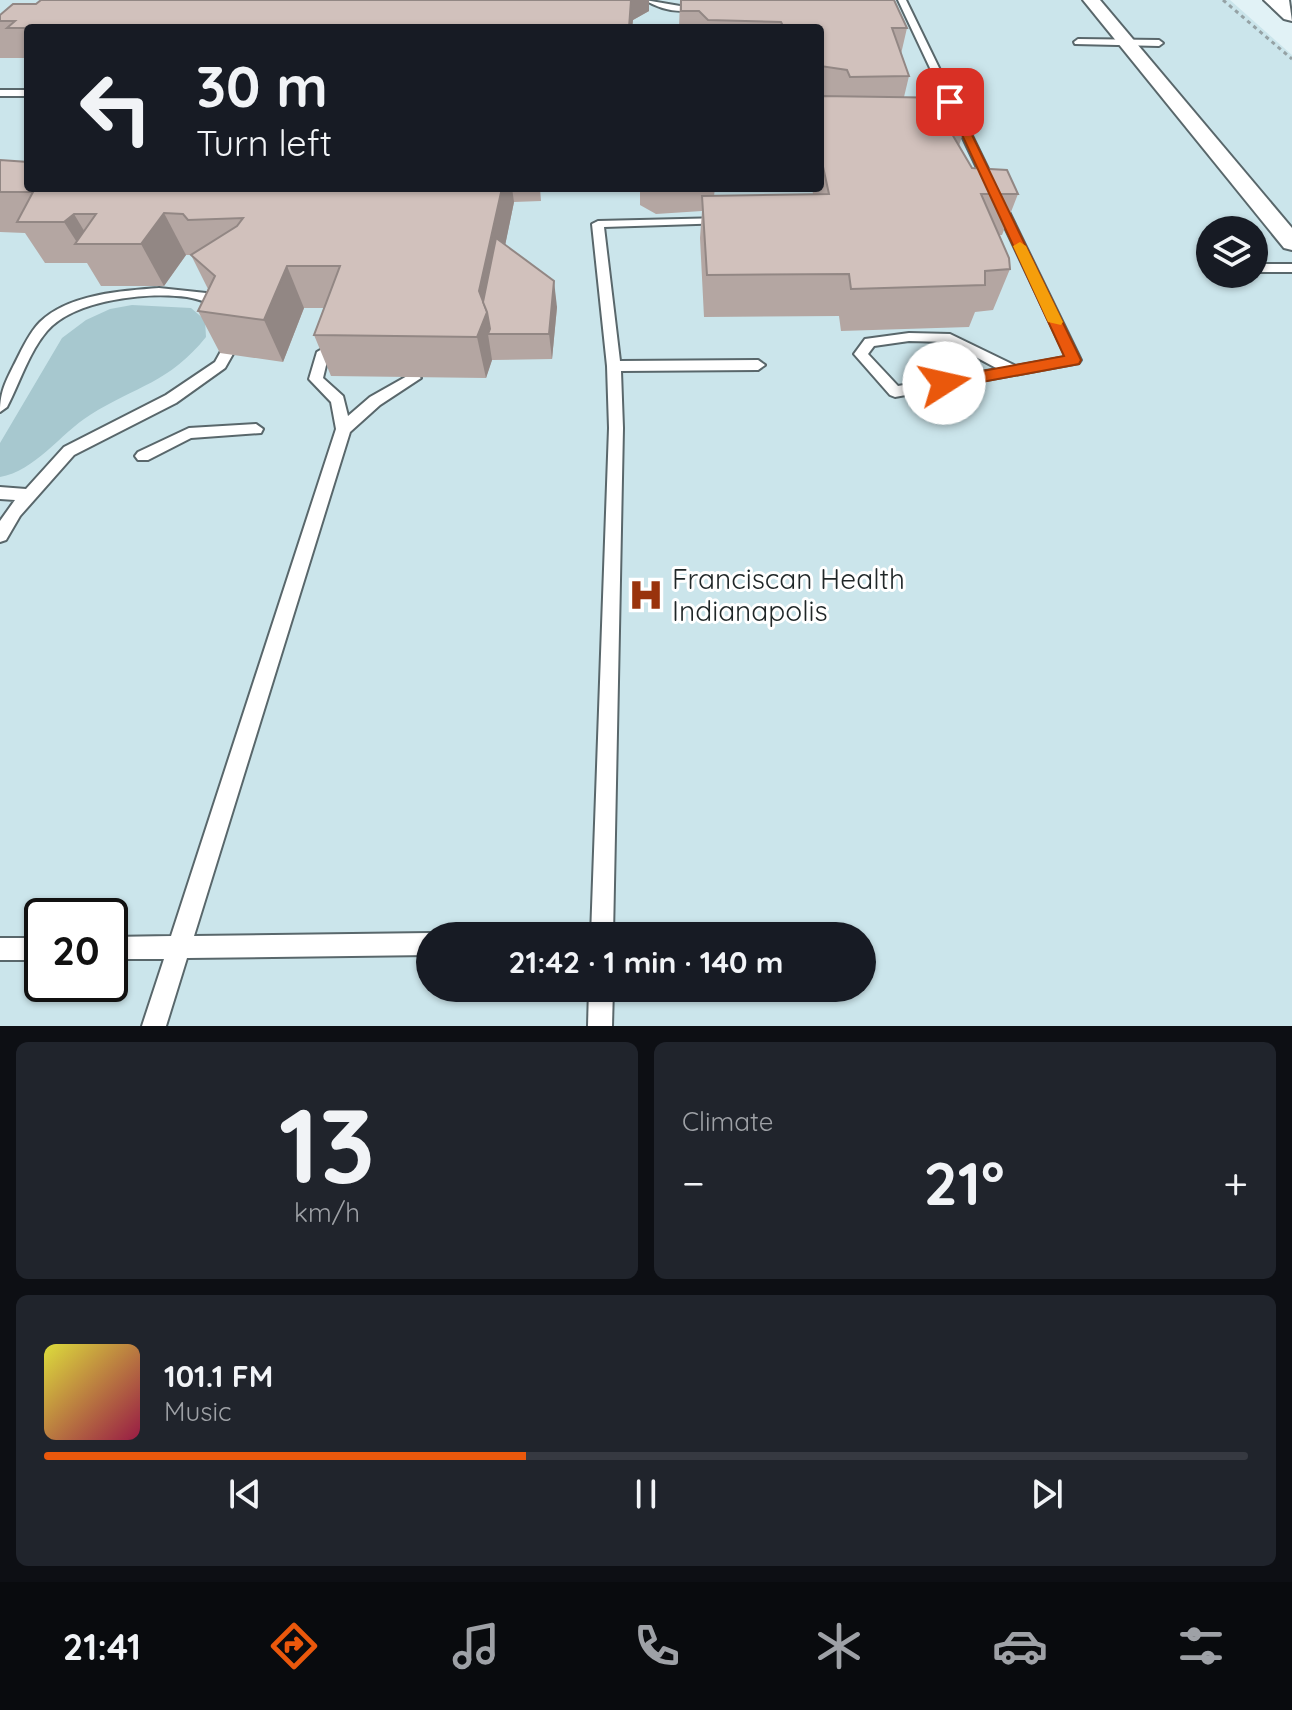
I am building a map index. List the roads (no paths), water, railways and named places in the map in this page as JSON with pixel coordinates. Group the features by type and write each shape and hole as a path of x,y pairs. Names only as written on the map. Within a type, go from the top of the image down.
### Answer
{"main road":[{"path":"1275,0 1292,14"}],"street":[{"path":"1091,0 1292,243"}],"lane":[{"path":"649,0 678,9 696,7 710,0"},
{"path":"902,0 954,124 1031,269 1074,360 1014,371 895,392 861,354 870,342 909,337 950,338 1014,371"},
{"path":"1078,42 1159,43"},
{"path":"0,93 24,93"},
{"path":"602,922 614,366 598,224 719,223 732,219"},
{"path":"1005,258 1031,269"},
{"path":"1268,268 1292,268"},
{"path":"0,407 46,324 92,299 158,292 212,297 239,317 220,365 171,399 69,451 0,535"},
{"path":"154,1026 343,429 338,400 316,379 322,355 344,338"},
{"path":"614,366 758,365"},
{"path":"343,429 375,401 414,378"},
{"path":"143,456 189,433 256,429"},
{"path":"0,493 30,495"},
{"path":"128,948 416,944"},
{"path":"0,949 24,949"},
{"path":"600,1026 601,1002"}],"place":[{"name":"Franciscan Health Indianapolis","path":"646,595"}]}
